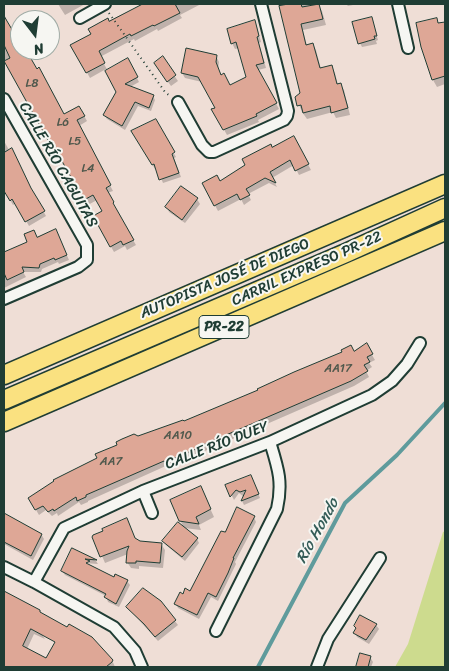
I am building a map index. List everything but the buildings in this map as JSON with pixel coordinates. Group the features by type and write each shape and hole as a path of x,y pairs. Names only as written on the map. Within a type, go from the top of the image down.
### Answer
{"highway":[{"name":"AUTOPISTA JOSÉ DE DIEGO","path":"4,374 445,184"},
{"name":"CARRIL EXPRESO PR-22","path":"4,400 346,253 445,208"},
{"name":"PR-22","path":"4,422 445,231"}],"street":[{"path":"80,18 103,4"},
{"path":"178,102 202,145 209,152 214,152 284,120 288,111 260,4"},
{"path":"398,4 408,48"},
{"name":"CALLE RÍO CAGUITAS","path":"4,99 87,245 87,260 78,267 4,298"},
{"name":"CALLE RÍO DUEY","path":"34,582 64,528 143,491 270,442 372,395 392,381 407,364 420,343"},
{"path":"216,632 277,509 280,496 280,473 270,442"},
{"path":"143,491 152,513"},
{"path":"316,667 328,639 380,558"},
{"path":"4,568 34,582 114,628 135,652 142,667"}],"path":[{"path":"103,4 165,92 178,102"}],"green space":[{"path":"445,531 445,667 395,667 408,644 443,532"}],"waterway":[{"name":"Río Hondo","path":"258,667 345,503 397,455 445,403"}]}
